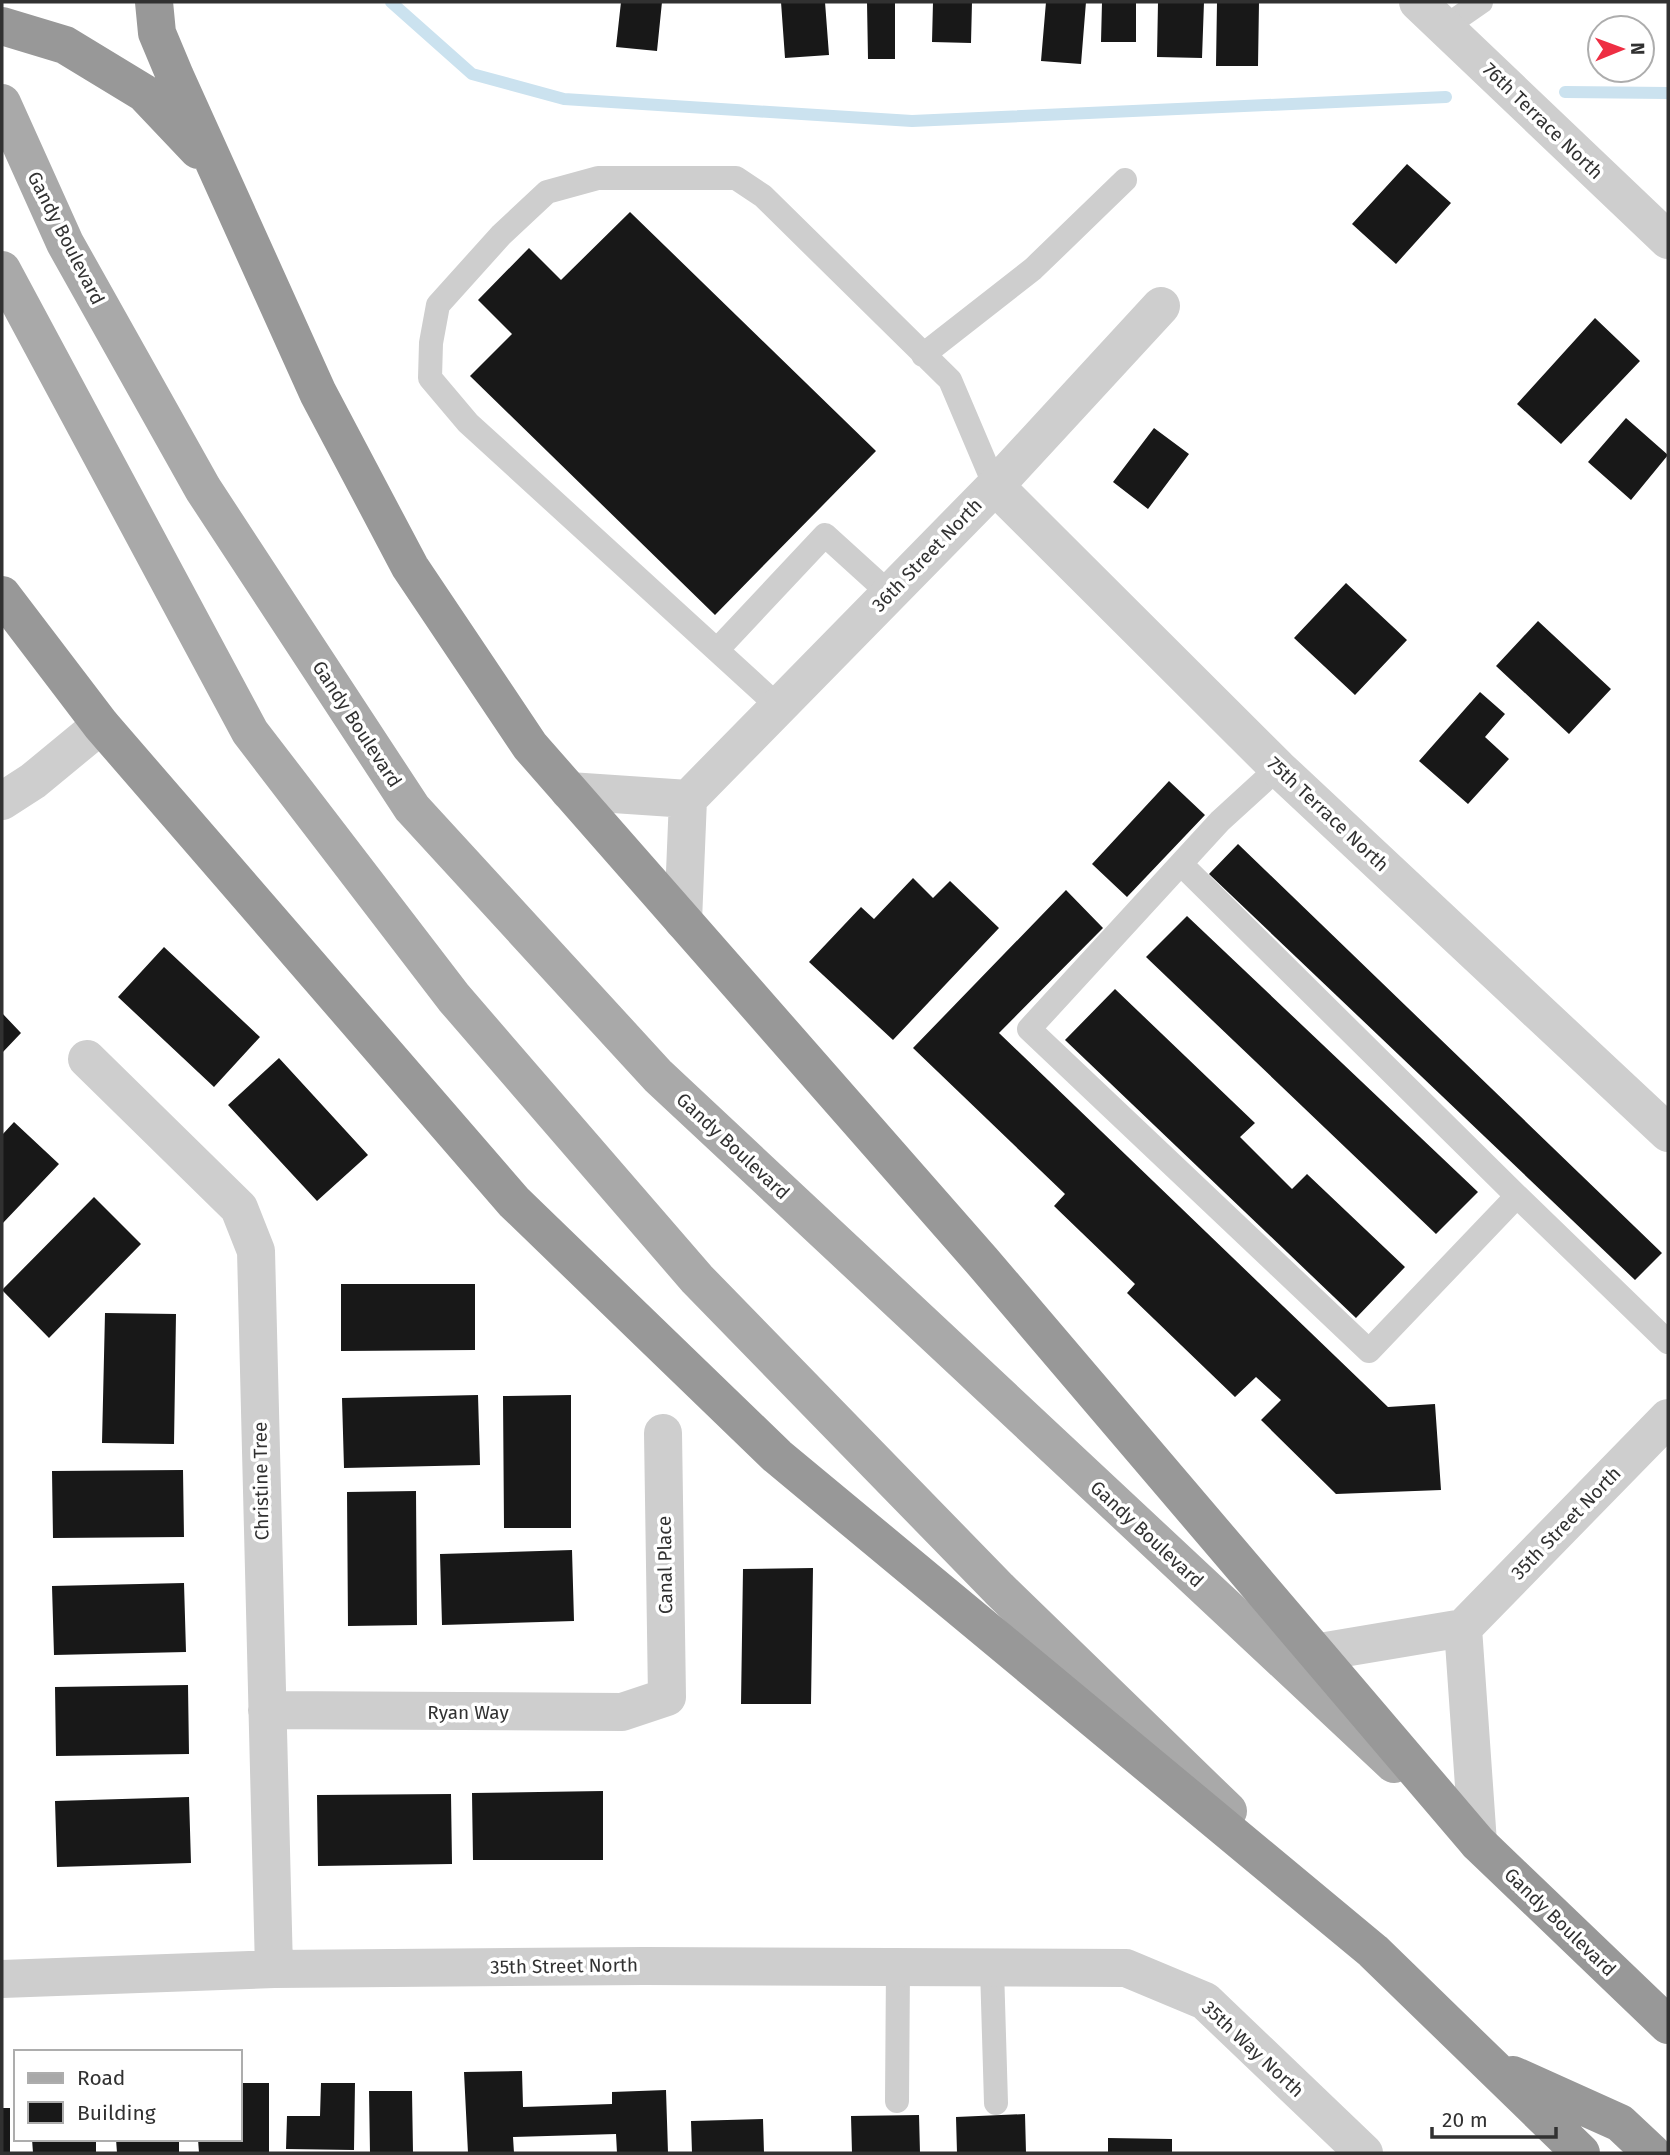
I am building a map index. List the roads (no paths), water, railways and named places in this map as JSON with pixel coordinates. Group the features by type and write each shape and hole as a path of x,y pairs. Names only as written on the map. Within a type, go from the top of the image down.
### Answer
{"highway":[{"path":"154,2 157,33 318,393 410,567 530,746 991,1271 1478,1843"},
{"path":"2,26 65,45 144,93 221,175"},
{"path":"2,596 101,725 513,1202 777,1456 1373,1951 1581,2153"},
{"name":"Gandy Boulevard","path":"1478,1843 1668,2025"},
{"path":"1489,2064 1620,2123 1652,2153"}],"main road":[{"name":"Gandy Boulevard","path":"2,103 65,243 203,489 412,808 658,1076 1478,1843"},
{"path":"2,270 250,732 454,998 697,1279 999,1589 1373,1951"}],"street":[{"name":"76th Terrace North","path":"1431,15 1666,234"},
{"name":"36th Street North","path":"688,799 995,486 1161,306"},
{"name":"75th Terrace North","path":"995,486 1278,768 1668,1133"},
{"path":"2,801 33,781 101,725"},
{"path":"569,791 688,799 683,921"},
{"name":"Christine Tree","path":"87,1059 239,1208 256,1251 274,1969"},
{"name":"35th Street North","path":"1463,1628 1665,1427"},
{"name":"Canal Place","path":"663,1433 667,1697"},
{"path":"1314,1653 1463,1628 1478,1843"},
{"name":"Ryan Way","path":"267,1710 622,1712 667,1697"},
{"name":"35th Street North","path":"2,1979 274,1969 1126,1968"},
{"name":"35th Way North","path":"1126,1968 1205,2001 1364,2153"}],"lane":[{"path":"1431,15 1481,2"},
{"path":"779,707 468,423 430,378 431,343 438,305 501,235 547,192 598,178 737,178 763,196 950,380 995,486"},
{"path":"923,355 1033,269 1125,180"},
{"path":"716,650 825,535 890,594"},
{"path":"1278,768 1220,821 1029,1029 1369,1350 1517,1196"},
{"path":"1181,864 1668,1342"},
{"path":"897,2101 898,1967"},
{"path":"992,1968 996,2103"}],"waterway":[{"path":"391,2 472,74 564,99 912,121 1446,97"},
{"path":"1565,92 1668,93"}]}
